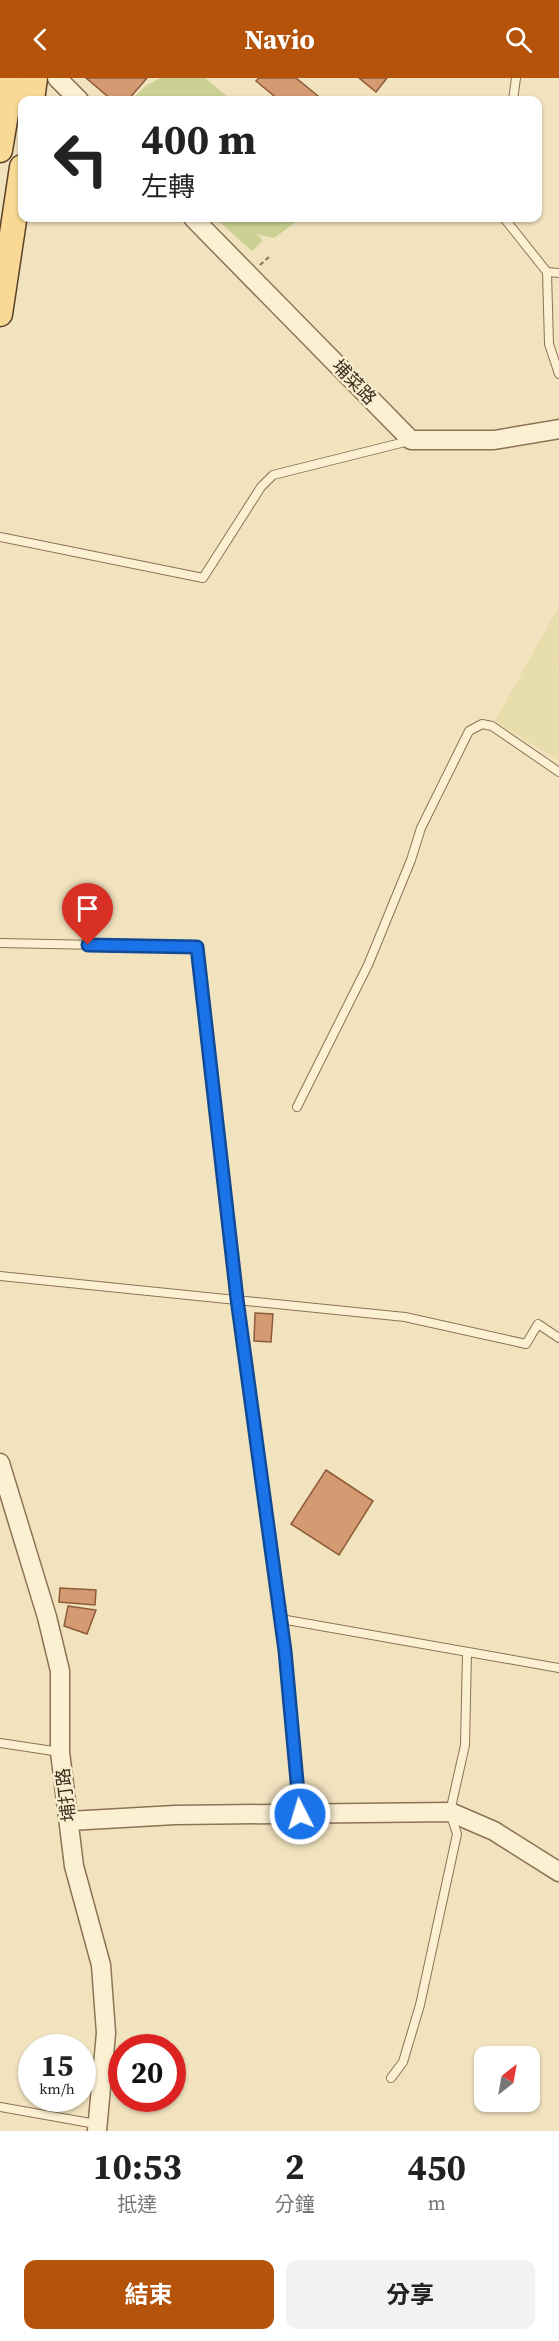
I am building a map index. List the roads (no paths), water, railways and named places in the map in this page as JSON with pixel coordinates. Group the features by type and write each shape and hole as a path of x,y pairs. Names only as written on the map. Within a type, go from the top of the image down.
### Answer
{"main road":[{"path":"0,150 12,78"},
{"path":"33,96 35,78"},
{"path":"0,314 18,194"}],"street":[{"path":"57,78 75,96"},
{"name":"埔菜路","path":"197,222 411,440"},
{"path":"411,440 494,440 559,429"},
{"name":"埔打路","path":"0,1463 47,1617 60,1671 60,1752 74,1866 101,1965 106,2033 98,2128"},
{"path":"69,1821 175,1815 450,1812 494,1831 559,1872"}],"lane":[{"path":"514,96 516,78"},
{"path":"507,222 547,272 549,344 559,374"},
{"path":"547,272 559,273"},
{"path":"0,537 203,578 261,487 273,475 411,440"},
{"path":"297,1107 368,966 411,860 420,828 469,731 482,724 492,726 559,772"},
{"path":"0,943 197,947 237,1299 281,1619 300,1814"},
{"path":"0,1276 405,1317 526,1344 538,1324 559,1338"},
{"path":"281,1619 559,1668"},
{"path":"391,2079 403,2062 422,1994 457,1834 450,1812 465,1745 467,1652"},
{"path":"0,1743 60,1752"},
{"path":"0,2107 98,2128"}]}
